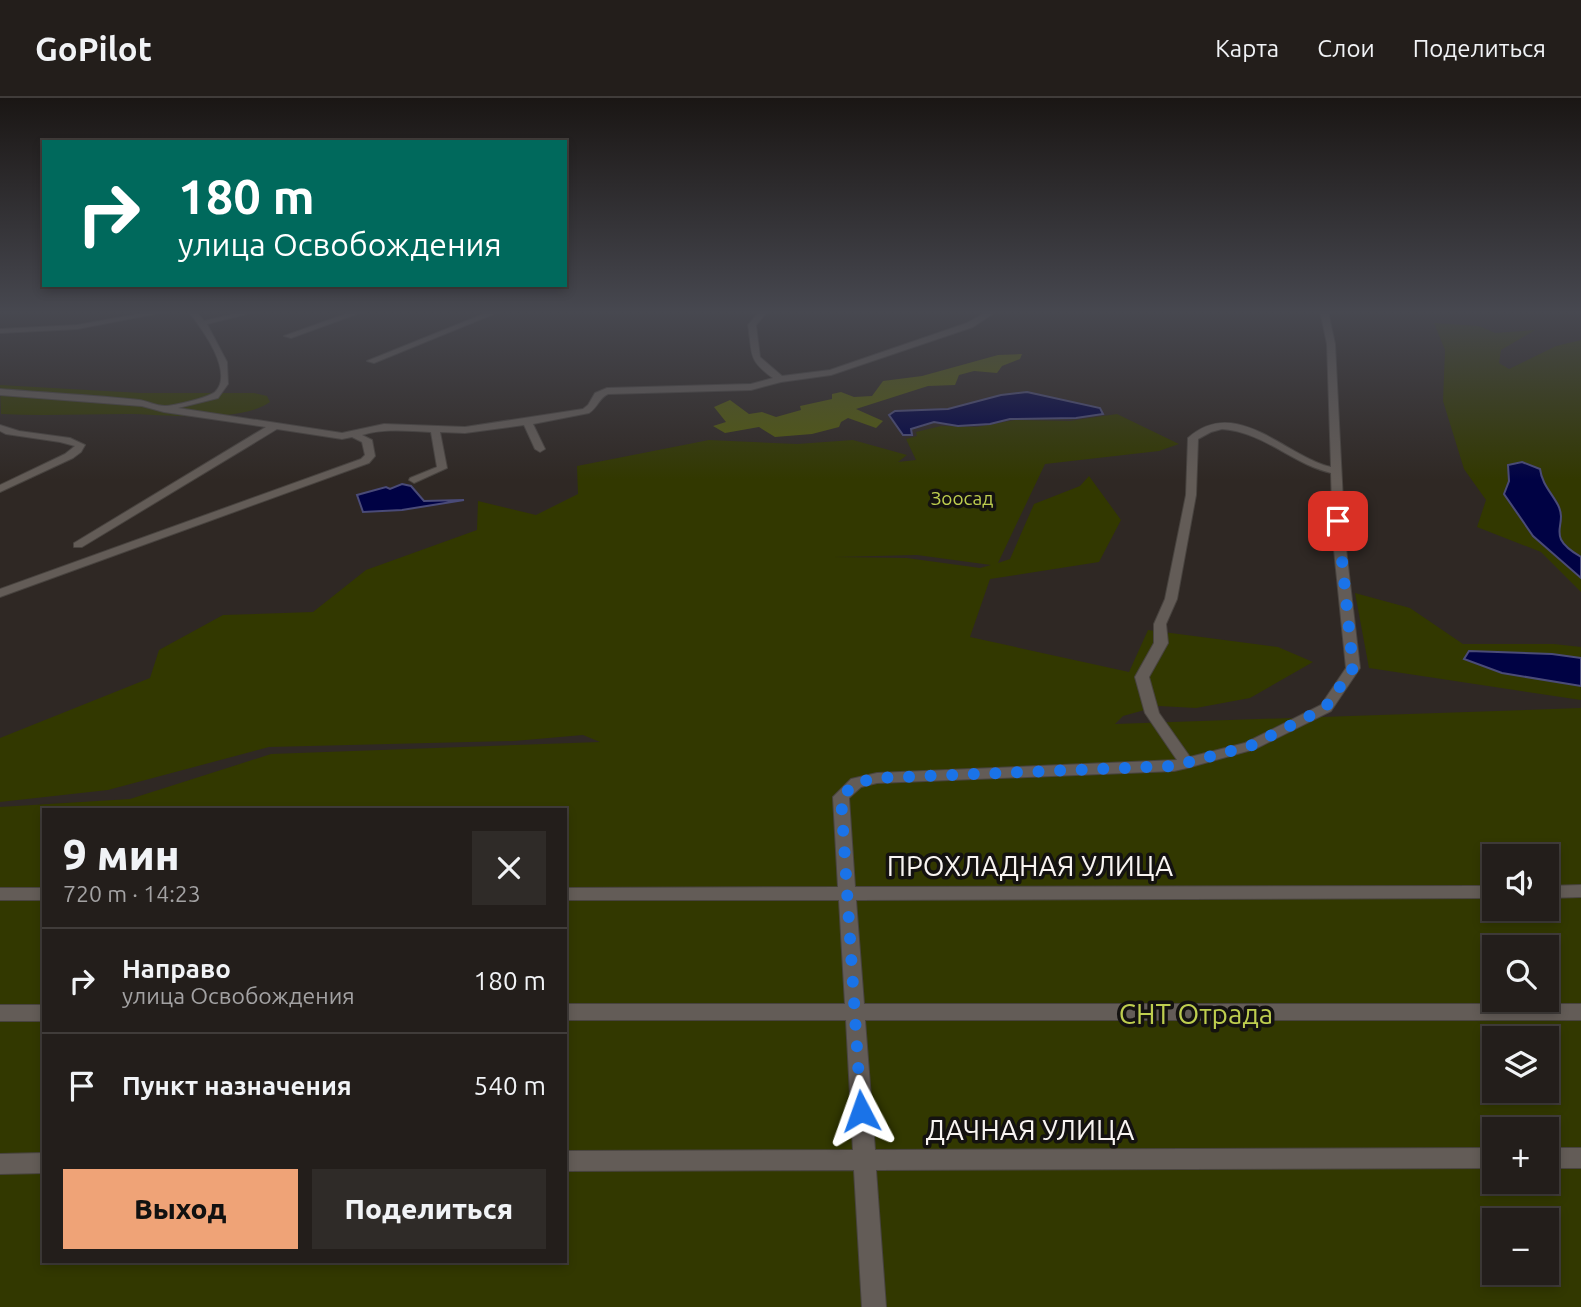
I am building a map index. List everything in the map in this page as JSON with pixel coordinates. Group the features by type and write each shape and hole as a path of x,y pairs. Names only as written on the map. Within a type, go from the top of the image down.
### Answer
{"street":[{"path":"164,409 214,397 222,389 224,367"},
{"path":"762,367 780,379"},
{"path":"354,436 371,428 465,430 527,422 586,411 592,407 598,395 607,391 751,387 845,367"},
{"path":"874,1307 841,797 856,783 877,778 1174,766 1250,746 1325,708 1353,668 1339,540 1332,367"},
{"path":"0,400 5,393 142,403 164,409 354,436 367,440 370,456 365,461 0,593"},
{"path":"527,422 540,449"},
{"path":"78,545 275,426"},
{"path":"0,428 11,433 38,435 80,445 78,450 69,456 0,489"},
{"path":"1187,763 1152,713 1142,677 1161,643 1160,624 1171,599 1191,495 1193,438 1204,430 1213,428 1250,429 1312,464 1336,471"},
{"path":"414,480 442,468 435,430"},
{"path":"1559,891 1581,891"},
{"name":"ПРОХЛАДНАЯ УЛИЦА","path":"567,894 1482,892"},
{"path":"0,894 42,894"},
{"path":"567,1012 1581,1012"},
{"path":"0,1013 42,1013"},
{"name":"ДАЧНАЯ УЛИЦА","path":"567,1161 1482,1158"},
{"path":"1559,1158 1581,1158"},
{"path":"0,1164 42,1163"}],"green space":[{"path":"953,367 1001,367 997,373 974,371 959,375 955,385 928,386 856,409 883,421 876,428 848,418 841,422 839,427 812,434 775,437 759,427 725,433 713,426 726,422 714,407 730,400 749,414 762,412 776,417 801,410 800,406 832,399 832,394 841,392 854,397 872,396 883,381 922,376"},
{"path":"1444,367 1581,367 1581,592 1541,552 1477,527 1486,500 1464,469 1443,401"},
{"path":"0,385 141,393 254,393 267,396 270,402 240,413 201,416 1,414"},
{"name":"СНТ Отрада","path":"1117,414 1179,444 1159,451 1045,464 998,563 1010,559 1034,504 1080,486 1089,476 1121,520 1099,562 990,579 970,637 1129,672 1148,630 1278,647 1313,662 1250,698 1196,708 1159,706 1123,716 1115,724 1581,708 1581,1307 0,1307 0,807 130,799 271,754 600,742 583,735 514,741 269,747 108,790 0,802 0,738 150,678 159,650 223,615 313,612 366,570 477,530 478,501 536,515 578,494 577,466 709,440 797,444 853,440 907,455 898,462 916,460 906,439 917,436 916,432 941,426 977,427 1015,420 1070,421","holes":["917,555 991,565 980,568 907,558 835,557"]},
{"path":"1355,593 1410,608 1463,644 1554,644 1581,647 1581,700 1369,668"}],"shaded area":[{"path":"1027,392 1100,408 1103,414 1076,418 1010,419 990,424 958,426 934,422 911,429 912,435 903,435 889,415 895,411 948,409 1001,395"},
{"path":"1522,462 1540,469 1561,513 1560,537 1563,543 1581,557 1581,578 1533,536 1504,494 1509,481 1508,465"},
{"path":"402,484 411,486 424,501 464,500 402,510 363,512 357,495"},
{"path":"1469,651 1552,654 1581,658 1581,686 1502,673 1464,659"}],"route":[{"path":"861,1111 841,797 856,783 877,778 1174,766 1250,746 1325,708 1353,668 1338,521"}],"park label":[{"name":"Зоосад","path":"962,498"}]}
